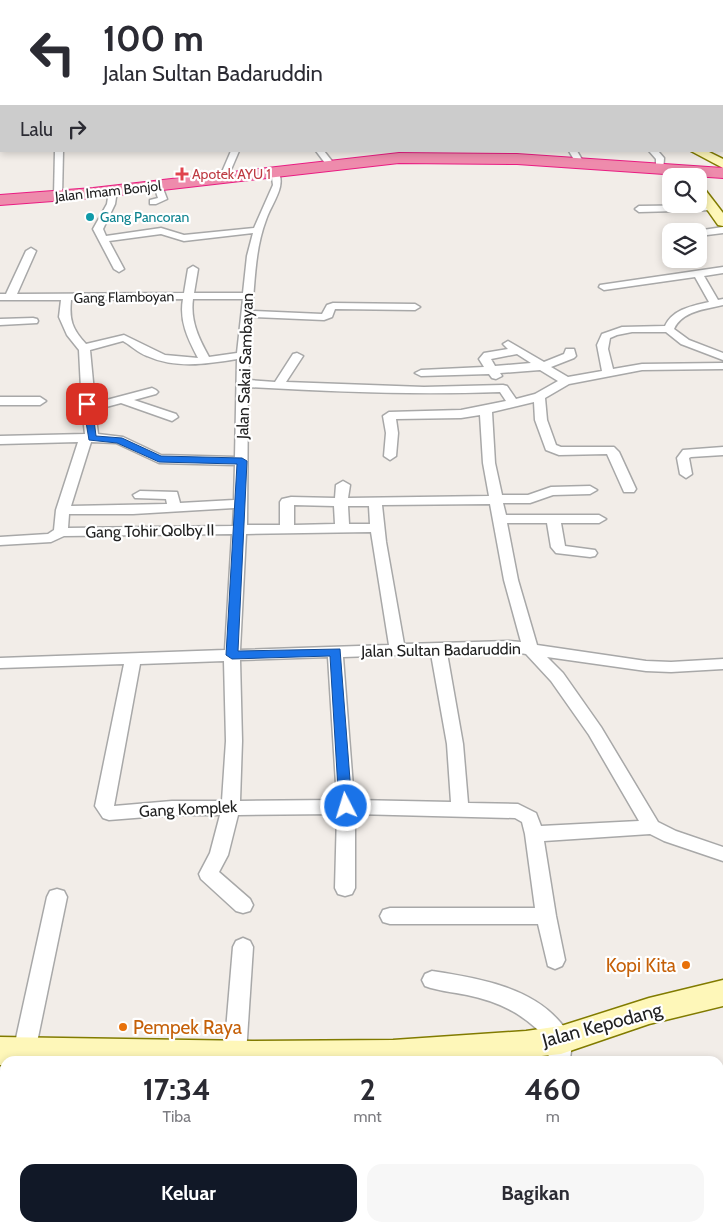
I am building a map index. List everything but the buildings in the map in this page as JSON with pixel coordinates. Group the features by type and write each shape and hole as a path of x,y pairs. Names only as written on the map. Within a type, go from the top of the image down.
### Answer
{"highway":[{"name":"Jalan Imam Bonjol","path":"0,200 114,191 399,158 517,155 577,157 660,170"},
{"name":"Jalan Imam Bonjol","path":"707,173 723,173"}],"street":[{"path":"58,196 60,152"},
{"path":"222,178 234,152"},
{"path":"321,152 331,165"},
{"path":"654,152 660,158 660,170"},
{"path":"699,152 723,164"},
{"name":"Jalan Sakai Sambayan","path":"243,905 208,874 225,836 231,807 234,741 232,655 241,504 244,383 242,355 252,256 261,220 277,185 277,176 274,172"},
{"path":"153,202 163,199 158,186"},
{"path":"114,191 111,204 98,228 118,269"},
{"path":"707,201 723,222"},
{"path":"639,209 712,208"},
{"path":"103,239 161,231 184,238 258,230"},
{"path":"707,231 723,230"},
{"path":"5,297 31,251"},
{"path":"193,269 186,310 192,337 206,362"},
{"path":"604,287 723,270"},
{"path":"698,274 719,303 682,314 670,324 671,333 680,339 723,356"},
{"name":"Gang Flamboyan","path":"5,297 247,296"},
{"path":"62,532 63,510 89,438 84,348 72,335 64,317 66,298"},
{"path":"246,314 317,317 328,315 333,306 415,307"},
{"path":"0,322 33,321"},
{"path":"608,373 603,351 605,336 620,330 670,329"},
{"path":"84,348 124,338 151,354 166,359 206,362 242,355"},
{"path":"514,404 492,370 486,356 513,348 566,381"},
{"path":"421,373 542,366 570,356 570,351"},
{"path":"279,384 297,356"},
{"path":"390,456 392,433 389,416 461,414 486,410 539,397 566,381 608,373 658,366 723,366"},
{"path":"244,383 319,388 424,391 503,388"},
{"path":"88,408 152,392"},
{"path":"539,397 541,420 550,447 559,451 610,450 613,452 629,489"},
{"path":"123,400 172,417"},
{"path":"0,401 40,401"},
{"path":"486,410 489,463 511,580 531,649 671,668 723,664"},
{"path":"0,440 89,438 119,440 159,459 242,461"},
{"path":"686,474 683,458 686,454 723,451"},
{"path":"342,528 341,502 344,485"},
{"path":"287,530 286,504 288,501 530,499 551,491 590,490"},
{"path":"140,494 172,495 174,508"},
{"path":"375,501 379,542 397,648"},
{"path":"63,510 174,508 241,504"},
{"path":"501,519 599,519"},
{"path":"553,519 558,547 565,551 590,553"},
{"name":"Gang Tohir Qolby II","path":"0,541 51,538 62,532 370,528"},
{"name":"Jalan Sultan Badaruddin","path":"0,663 336,652 397,648 509,646 531,649 557,677 595,731 652,827"},
{"path":"438,648 455,744 460,809"},
{"path":"336,652 346,806 345,888"},
{"name":"Gang Komplek","path":"133,658 104,806 106,811 109,813 119,813 172,808 346,806 522,811 530,818 534,834 546,916 555,960"},
{"path":"534,834 652,827 670,836 723,854"},
{"path":"12,1051 57,898"},
{"path":"390,916 546,916"},
{"path":"243,947 246,1056"},
{"path":"432,980 475,987 512,998 534,1011 560,1051"},
{"name":"Jalan Kepodang","path":"295,1056 393,1054 526,1045 560,1051 649,1011 723,994"},
{"name":"Jalan Kepodang","path":"12,1051 53,1056"}],"place":[{"name":"Apotek AYU 1","path":"182,174"},
{"name":"Gang Pancoran","path":"90,217"},
{"name":"Kopi Kita","path":"686,965"},
{"name":"Pempek Raya","path":"123,1027"}],"route":[{"path":"87,404 92,438 119,440 159,459 242,461 232,655 336,652 340,748 346,806"}]}
